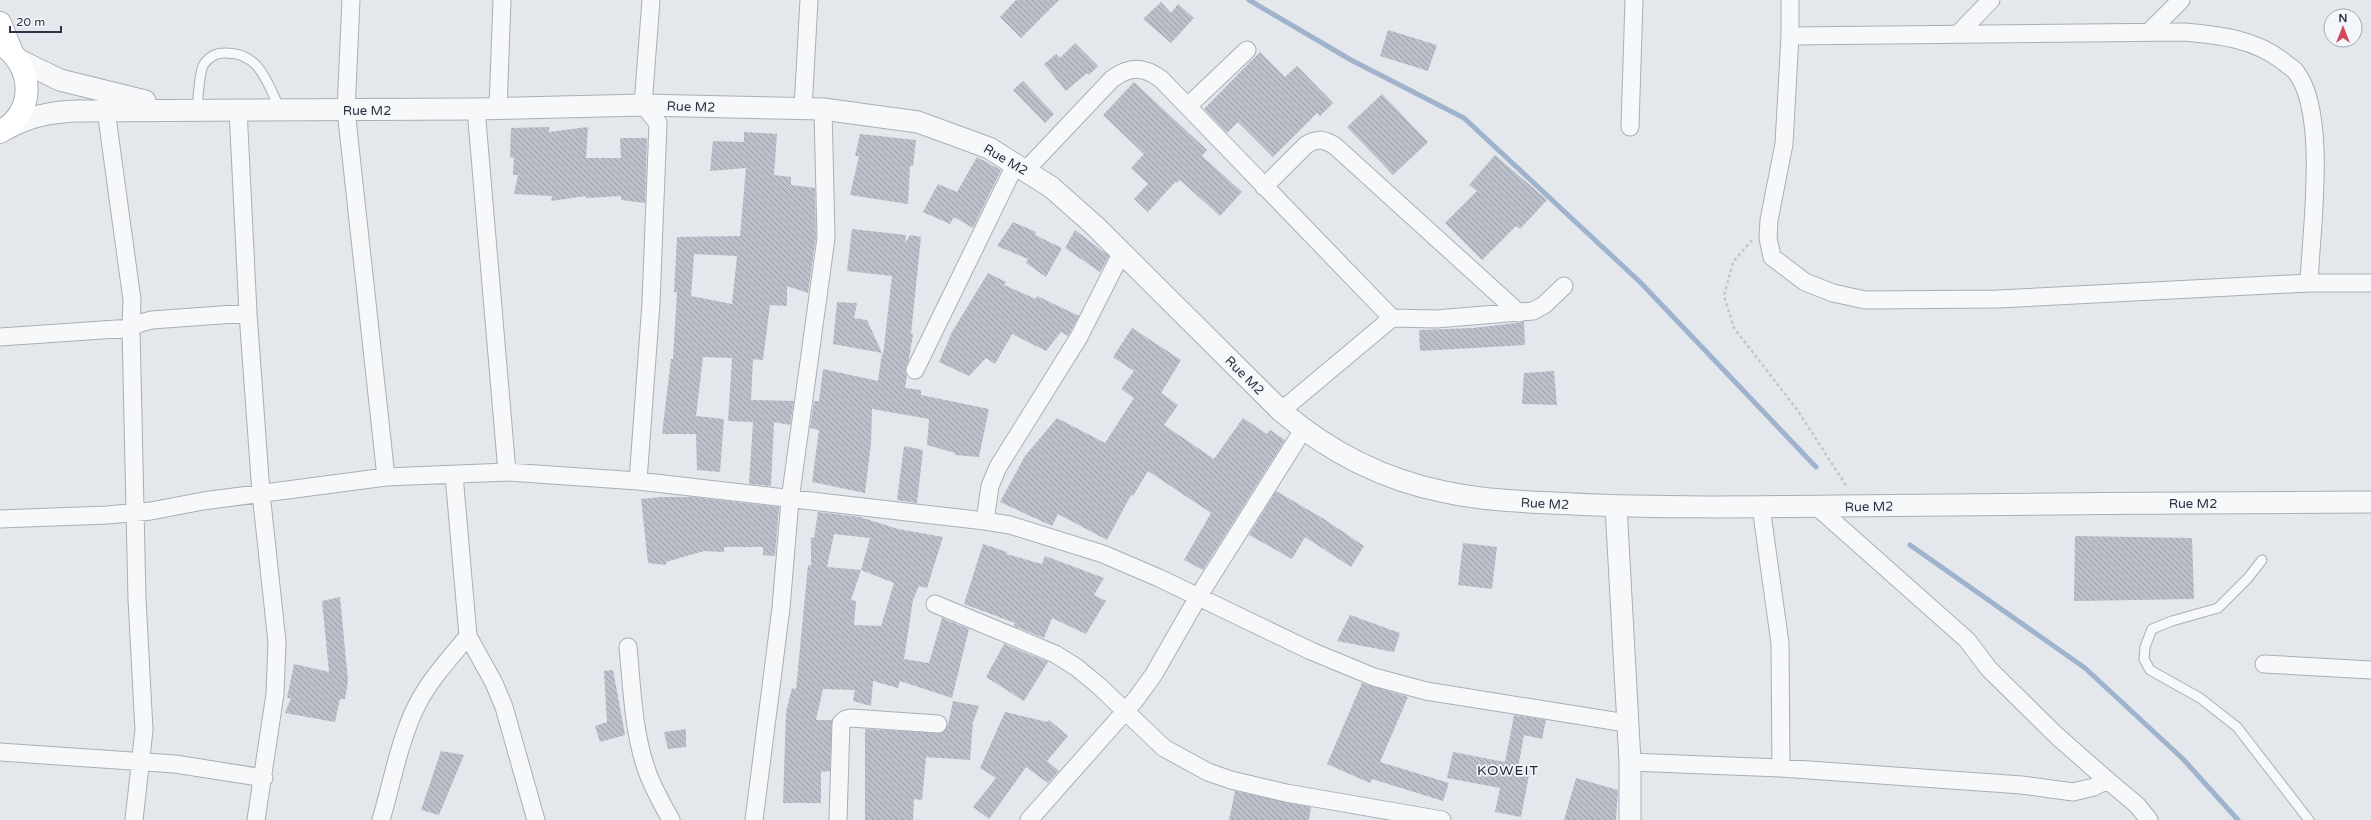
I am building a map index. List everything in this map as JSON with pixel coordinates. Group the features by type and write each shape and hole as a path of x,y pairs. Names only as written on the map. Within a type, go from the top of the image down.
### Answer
{"main road":[{"path":"0,23 10,51 26,77 26,96 20,114 4,130"}],"street":[{"path":"351,0 346,110 386,477"},
{"path":"498,108 502,0"},
{"path":"638,481 651,303 658,123 644,105 651,0"},
{"path":"754,820 781,608 790,500 826,238 813,109 809,0"},
{"path":"1630,126 1634,0"},
{"path":"1790,0 1790,36 1784,144 1769,220 1768,238 1772,257 1806,282 1833,293 1865,300 1998,300 2309,283 2371,283"},
{"path":"1958,34 1991,0"},
{"path":"2149,32 2181,0"},
{"path":"1790,36 2149,32 2217,35 2250,43 2275,56 2295,72 2313,114 2315,146 2309,283"},
{"path":"1188,106 1247,50"},
{"path":"10,51 60,80 187,110"},
{"path":"915,370 1021,166 1112,79 1122,72 1137,68 1150,71 1188,106 1264,187 1392,318"},
{"name":"Rue M2","path":"187,110 476,109 644,105 813,109 918,122 989,148 1021,166 1067,201 1122,252 1282,412 1303,430 1368,467 1395,479 1444,492 1491,499 1616,506 1761,507 2371,502"},
{"path":"238,109 248,312 261,493 277,642 277,664 264,778 256,820"},
{"path":"476,109 507,472"},
{"path":"106,110 130,281 133,316 130,328 138,613 144,730 142,763 134,820"},
{"path":"4,130 30,117 50,112 187,110"},
{"path":"1264,187 1306,145 1314,140 1324,140 1335,146 1519,313"},
{"path":"985,522 990,486 998,467 1079,337 1122,252"},
{"path":"1282,412 1392,318 1436,319 1533,311 1544,305 1564,286"},
{"path":"0,337 130,328 140,323 159,320 248,312"},
{"path":"1029,820 1125,711 1154,674 1198,597 1303,430"},
{"path":"0,519 136,512 261,493 386,477 507,472 638,481 1010,525 1103,554 1311,651 1395,683 1426,691 1626,723"},
{"path":"454,475 468,636 494,683 504,707 536,820"},
{"path":"1616,506 1626,723 1630,762 1630,820"},
{"path":"1816,506 1967,640 1989,669 2057,736 2137,805 2149,820"},
{"path":"1761,507 1780,643 1781,768"},
{"path":"935,604 1055,654 1076,667 1164,748 1186,762 1231,780 1286,792 1442,820"},
{"path":"381,820 409,724 418,703 432,681 468,636"},
{"path":"628,647 638,728 646,769 653,788 671,820"},
{"path":"2264,664 2371,670"},
{"path":"838,820 841,723 846,719 851,718 938,724"},
{"path":"0,752 142,763 175,764 264,778"},
{"path":"1630,762 1781,768 2007,786 2022,785 2073,792 2094,787 2107,780"}],"lane":[{"path":"187,110 203,65 212,57 220,53 235,53 247,56 260,68 280,109"},
{"path":"2262,560 2248,578 2218,608 2172,621 2152,630 2145,646 2144,659 2150,670 2200,698 2237,727 2309,820"}],"path":[{"path":"1769,220 1733,262 1724,296 1734,328 1798,411 1860,506"}],"building":[{"path":"1016,0 1059,0 1021,38 1000,17"},
{"path":"1161,2 1171,13 1178,4 1194,18 1171,43 1143,19"},
{"path":"1388,30 1437,45 1428,71 1380,56"},
{"path":"1075,43 1098,66 1089,75 1087,73 1066,91 1044,64 1056,54 1060,58"},
{"path":"1260,52 1285,77 1297,66 1333,103 1320,116 1317,113 1273,157 1238,122 1227,133 1204,109"},
{"path":"1023,81 1054,114 1045,123 1013,90"},
{"path":"1134,82 1207,150 1202,156 1242,192 1220,216 1180,180 1176,183 1175,182 1148,212 1134,199 1148,184 1131,168 1144,154 1103,115"},
{"path":"1382,94 1428,142 1393,175 1347,127"},
{"path":"549,127 549,132 588,127 586,158 621,158 620,138 647,138 645,203 621,200 621,196 586,198 586,196 551,201 552,196 514,194 518,175 513,175 514,158 510,157 511,128"},
{"path":"744,132 777,134 774,175 791,177 791,185 815,188 816,237 808,293 787,286 787,306 770,305 763,360 753,359 751,400 794,401 790,425 774,422 771,486 749,484 753,422 728,421 732,358 703,357 696,416 724,419 720,472 697,470 696,434 662,434 671,359 673,359 677,292 674,292 677,237 740,236 746,168 710,171 713,141 744,142","holes":["694,254 737,256 732,304 691,296"]},
{"path":"860,134 916,140 913,166 910,166 908,204 850,195 859,156 855,156"},
{"path":"1495,155 1547,200 1520,229 1516,226 1482,260 1445,223 1477,191 1469,185"},
{"path":"977,157 1001,170 973,228 954,217 950,224 923,212 938,184 957,192"},
{"path":"1013,222 1036,232 1035,235 1062,248 1046,277 1026,263 1028,259 997,246"},
{"path":"852,229 906,235 905,243 910,235 921,237 911,334 913,334 909,359 905,370 907,376 905,388 921,390 921,395 989,409 979,457 955,455 955,453 927,445 929,419 872,409 871,444 865,493 812,482 819,430 810,428 814,401 819,401 823,369 878,381 882,353 883,355 892,276 847,271"},
{"path":"1075,230 1109,256 1100,272 1065,248"},
{"path":"988,273 1006,282 1004,285 1036,299 1037,296 1079,316 1068,336 1061,332 1046,351 1012,334 995,364 986,358 969,376 939,362 952,332"},
{"path":"837,302 857,303 854,318 867,320 882,353 833,344"},
{"path":"1524,322 1525,345 1420,351 1419,330 1473,328"},
{"path":"1132,328 1181,360 1161,393 1178,405 1164,425 1214,459 1243,418 1267,434 1270,430 1285,440 1203,570 1184,560 1211,513 1148,471 1133,496 1131,495 1107,540 1058,514 1052,526 1000,502 1025,456 1057,418 1105,443 1134,398 1121,389 1134,371 1113,357"},
{"path":"1554,371 1557,405 1522,404 1524,373"},
{"path":"904,446 923,450 917,503 897,500"},
{"path":"1276,491 1324,519 1364,546 1351,567 1305,537 1292,559 1249,535"},
{"path":"661,497 692,497 779,507 775,556 763,555 763,547 724,547 724,552 704,551 666,562 666,565 648,563 641,499"},
{"path":"818,512 860,517 898,529 943,537 927,588 919,586 913,600 904,659 929,663 942,618 969,629 952,698 900,681 898,688 873,681 871,706 853,701 855,690 823,689 816,720 832,720 830,771 821,772 821,803 783,803 786,712 792,688 796,689 808,565 811,566 811,537 814,538","holes":["834,534 870,538 861,570 827,567","861,570 894,583 881,626 854,625 856,601 851,600"]},
{"path":"2075,536 2192,538 2194,599 2074,601"},
{"path":"1463,543 1497,547 1492,589 1458,585"},
{"path":"983,544 1007,552 1006,554 1042,564 1045,556 1104,578 1094,595 1106,601 1086,634 1052,618 1044,638 1014,626 1015,623 964,604"},
{"path":"340,597 348,681 345,699 340,699 335,722 285,713 291,698 287,698 294,664 329,672 322,601"},
{"path":"1350,615 1400,633 1394,652 1337,641"},
{"path":"1004,644 1048,662 1024,701 986,677"},
{"path":"613,670 625,735 600,742 595,726 607,722 604,671"},
{"path":"1362,683 1408,697 1380,762 1449,783 1443,801 1372,779 1370,783 1327,764"},
{"path":"953,701 979,706 973,722 970,760 926,757 922,800 914,799 913,820 865,820 865,729 942,733 948,725"},
{"path":"1005,712 1047,722 1049,720 1068,736 1047,761 1059,771 1048,783 1026,767 989,819 973,807 996,778 980,768"},
{"path":"1514,715 1546,720 1542,739 1524,735 1518,768 1530,770 1521,817 1495,812 1500,788 1447,778 1453,752 1505,762"},
{"path":"686,729 686,747 668,749 664,732"},
{"path":"441,751 464,755 439,815 421,810"},
{"path":"1576,778 1618,790 1616,820 1564,820"},
{"path":"1235,791 1311,807 1309,820 1229,820"}],"waterway":[{"path":"1249,0 1351,60 1464,118 1640,282 1816,467"},
{"path":"1910,545 2085,668 2183,759 2238,820"}],"district":[{"name":"KOWEIT","path":"1508,770"}]}
